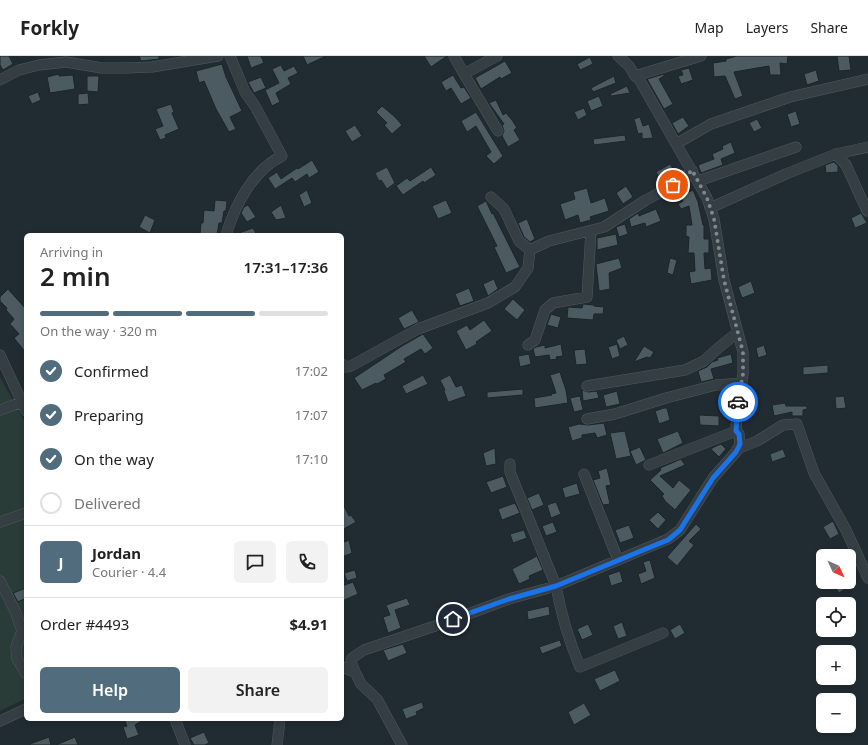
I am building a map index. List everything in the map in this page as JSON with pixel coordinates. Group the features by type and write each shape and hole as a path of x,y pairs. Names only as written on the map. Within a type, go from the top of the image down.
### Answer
{"street":[{"path":"0,80 19,70 39,65 66,62 102,68 125,68 152,66 218,56"},
{"path":"227,233 231,218 250,183 272,160 282,156 255,106 245,92 230,56"},
{"path":"454,56 498,131"},
{"path":"464,74 497,56"},
{"path":"402,745 377,699 361,684 351,662 352,658 364,650 509,599 556,586 668,540 680,530 713,478 740,444 739,434 736,431 737,410 743,374 743,352 724,280 714,219 707,198 698,181 639,79 635,76 629,66 618,56"},
{"path":"635,76 701,56"},
{"path":"676,144 711,124 790,97 868,79"},
{"path":"698,181 796,147"},
{"path":"710,208 786,174 836,154 868,147"},
{"path":"836,154 846,165 867,211"},
{"path":"530,250 549,241 591,231 604,226 646,200 683,180 692,170"},
{"path":"491,197 504,209 519,241 530,250"},
{"path":"528,345 535,340 545,310 553,303 588,297 591,231"},
{"path":"344,366 351,366 418,329 488,303 515,287 528,268 530,250"},
{"path":"587,386 685,370 704,361 738,332"},
{"path":"0,355 24,406 0,410"},
{"path":"587,419 614,414 716,385 742,383"},
{"path":"737,449 757,441 783,425 797,424 814,473 846,530 868,578"},
{"path":"649,465 736,431"},
{"path":"510,464 510,472 556,586 570,645 580,667 663,633"},
{"path":"584,474 618,560"},
{"path":"0,522 24,514"},
{"path":"0,581 15,611 22,632 16,647 17,659 24,671"},
{"path":"344,668 355,672"},
{"path":"0,721 24,710"},
{"path":"176,721 185,745"},
{"path":"277,745 280,721"}],"green space":[{"path":"0,377 24,420 24,699 0,711"}],"building":[{"path":"0,56 9,56 13,64 3,70 0,65"},
{"path":"139,56 159,56 159,59 141,61"},
{"path":"247,56 261,56 264,63 251,68"},
{"path":"303,56 326,56 307,65"},
{"path":"424,56 447,56 431,67"},
{"path":"737,56 788,56 787,64 780,63 781,75 770,75 769,66 734,72 743,96 735,99 725,76 714,77 713,63 726,61 726,59"},
{"path":"837,56 849,56 851,70 839,71"},
{"path":"590,57 593,64 580,70 577,64"},
{"path":"505,61 512,73 501,79 500,77 481,89 475,78"},
{"path":"222,64 226,77 242,111 230,117 236,129 229,132 216,109 204,81 199,83 196,71"},
{"path":"281,65 284,71 294,66 298,73 288,78 291,84 276,93 280,102 272,106 265,90 279,83 272,69"},
{"path":"689,68 693,80 681,84 678,76 683,75 681,70"},
{"path":"816,70 819,81 807,85 804,74"},
{"path":"59,74 59,76 73,75 75,89 50,93 47,77"},
{"path":"664,74 664,76 659,79 673,104 664,109 647,79"},
{"path":"453,75 461,88 464,87 471,98 461,104 451,88 446,91 441,82"},
{"path":"87,76 99,76 98,92 87,91"},
{"path":"614,76 616,83 593,92 591,88"},
{"path":"261,77 266,88 254,93 248,82"},
{"path":"627,86 630,93 611,96 610,94"},
{"path":"38,92 41,100 32,104 28,96"},
{"path":"88,93 89,104 78,105 78,94"},
{"path":"599,96 603,106 591,111 587,101"},
{"path":"496,100 503,115 506,113 517,128 514,130 520,140 508,147 502,136 504,131 502,125 504,124 489,103"},
{"path":"171,104 174,112 172,113 179,129 165,135 166,138 160,140 155,129 163,126 156,109"},
{"path":"382,106 402,125 392,134 384,125 387,123 376,112"},
{"path":"584,108 587,115 578,120 574,112"},
{"path":"796,111 800,124 791,127 787,114"},
{"path":"476,112 503,156 494,164 486,156 491,152 476,126 467,132 461,121"},
{"path":"640,117 643,126 649,124 653,138 642,139 642,133 638,134 634,119"},
{"path":"683,117 689,126 678,134 672,123"},
{"path":"757,119 762,128 754,132 749,123"},
{"path":"355,125 362,136 352,142 345,131"},
{"path":"625,135 626,141 594,145 593,139"},
{"path":"731,142 735,153 721,159 723,165 701,173 698,165 714,159 712,154 723,149 722,146"},
{"path":"312,160 319,172 309,178 307,174 295,182 292,178 275,189 268,178 277,172 281,179"},
{"path":"834,162 838,166 838,172 826,173 825,165"},
{"path":"670,164 674,170 661,180 656,172"},
{"path":"387,167 395,183 387,189 381,180 379,181 375,173"},
{"path":"431,167 436,175 424,183 423,181 403,195 396,186 407,178 410,181"},
{"path":"626,186 633,197 623,204 616,193"},
{"path":"587,188 591,203 605,198 609,211 590,217 591,220 580,223 578,215 565,220 560,204 575,199 573,192"},
{"path":"307,190 312,203 304,207 299,195"},
{"path":"693,190 704,225 704,239 709,239 709,253 704,253 705,269 711,268 712,280 691,284 689,272 695,271 694,253 688,253 689,237 686,236 686,225 692,225 689,206 681,209 678,204 683,201 680,196"},
{"path":"215,200 227,201 226,211 224,211 222,223 219,223 217,233 200,233 204,210 214,211"},
{"path":"446,200 452,213 438,219 432,206"},
{"path":"486,201 520,267 506,273 494,247 497,246 477,206"},
{"path":"248,205 256,217 247,222 241,213 244,207"},
{"path":"281,205 286,218 276,220 271,212"},
{"path":"656,209 661,221 646,227 645,223 631,227 629,219 638,213 639,216"},
{"path":"861,213 867,223 855,228 851,218"},
{"path":"145,215 155,220 150,233 139,227"},
{"path":"527,219 535,239 530,242 524,237 518,223"},
{"path":"625,224 628,234 619,237 616,227"},
{"path":"253,228 256,233 239,233"},
{"path":"616,234 618,245 597,250 597,238"},
{"path":"619,258 622,268 609,273 610,289 599,291 596,264"},
{"path":"670,258 677,260 673,275 667,273"},
{"path":"494,279 498,289 488,296 483,284"},
{"path":"751,281 755,293 742,298 738,287"},
{"path":"469,288 474,301 460,306 455,294"},
{"path":"8,289 24,307 24,350 14,338 19,334 10,324 14,319 6,310 7,308 0,301 0,297"},
{"path":"513,299 525,310 517,320 504,309"},
{"path":"583,304 604,307 603,314 594,314 593,320 567,318 568,307 582,308"},
{"path":"412,310 419,322 404,329 398,318"},
{"path":"551,314 561,317 558,328 547,325"},
{"path":"484,320 492,331 476,342 477,344 466,350 456,331 467,325 470,330"},
{"path":"423,334 433,348 425,354 421,349 404,359 406,362 384,375 386,379 362,390 354,378"},
{"path":"624,336 628,345 620,349 616,340"},
{"path":"561,344 563,356 556,357 557,359 550,360 549,355 535,357 533,349 536,347 545,345 545,348"},
{"path":"617,344 620,356 612,359 608,347"},
{"path":"764,345 767,355 758,358 756,348"},
{"path":"644,346 654,352 650,358 647,357 634,362"},
{"path":"585,349 587,364 576,365 574,350"},
{"path":"529,354 531,364 520,367 518,356"},
{"path":"731,354 733,363 711,369 714,379 701,382 698,371 718,360 717,358"},
{"path":"828,365 828,373 803,375 803,367"},
{"path":"560,372 566,390 568,403 535,408 534,398 556,393 550,375"},
{"path":"423,375 428,384 406,394 402,386"},
{"path":"450,375 456,387 462,385 466,396 448,402 444,391 445,390 440,380"},
{"path":"523,389 523,395 487,398 487,392"},
{"path":"582,390 588,392 597,391 599,398 583,401"},
{"path":"617,391 620,404 606,407 603,395"},
{"path":"580,396 583,410 574,412 570,398"},
{"path":"844,396 846,408 836,409 835,397"},
{"path":"785,403 786,406 807,406 807,409 803,410 803,416 792,416 792,412 774,416 772,405"},
{"path":"667,408 670,420 659,424 655,411"},
{"path":"699,415 719,416 719,426 700,425"},
{"path":"604,423 607,435 597,438 595,433 582,435 582,438 572,441 568,427 579,424 588,425"},
{"path":"625,431 631,456 616,459 610,433"},
{"path":"678,431 683,443 663,453 657,439"},
{"path":"721,444 726,449 719,457 711,449"},
{"path":"640,447 646,460 636,465 630,451"},
{"path":"495,448 496,464 486,466 483,453"},
{"path":"783,449 786,457 772,462 770,454"},
{"path":"681,459 685,465 660,476 673,488 679,480 691,490 675,510 665,501 662,496 664,494 650,480 661,470 660,468"},
{"path":"607,468 611,485 606,486 610,504 603,505 593,480 600,478 598,471"},
{"path":"503,476 507,487 491,493 486,482"},
{"path":"577,483 580,494 565,498 562,488"},
{"path":"539,493 544,505 532,510 527,498"},
{"path":"556,502 561,514 551,518 547,505"},
{"path":"515,503 520,513 502,520 498,509"},
{"path":"344,506 349,516 351,515 356,522 344,529"},
{"path":"658,512 666,520 658,529 649,520"},
{"path":"833,521 839,534 830,539 823,527"},
{"path":"553,522 557,532 546,536 542,526"},
{"path":"696,524 701,529 689,541 694,545 677,566 667,557"},
{"path":"629,525 634,538 620,543 615,530"},
{"path":"524,530 527,538 513,543 510,534"},
{"path":"349,540 352,553 344,556 344,542"},
{"path":"537,556 543,570 529,576 530,579 519,584 512,569"},
{"path":"650,560 655,578 641,584 638,574 646,571 643,562"},
{"path":"355,570 357,578 347,581 344,573"},
{"path":"620,571 623,582 611,586 608,575"},
{"path":"353,582 358,594 344,600 344,585"},
{"path":"24,589 24,599 18,602 13,593"},
{"path":"836,589 845,589 839,593"},
{"path":"407,598 410,605 395,610 401,628 388,633 383,617 390,615 386,605"},
{"path":"549,606 550,615 528,620 527,611"},
{"path":"622,622 627,636 618,639 613,626"},
{"path":"588,624 593,635 582,640 577,629"},
{"path":"680,624 685,633 675,639 670,630"},
{"path":"560,640 562,646 542,654 539,647"},
{"path":"403,644 407,653 388,661 383,650"},
{"path":"615,670 620,681 600,691 594,679"},
{"path":"422,702 424,708 416,712 417,715 406,719 402,709"},
{"path":"584,703 591,715 574,725 568,712"},
{"path":"125,721 142,721 135,725 139,735 127,739 123,727 127,726"},
{"path":"204,732 209,743 205,745 194,745 190,738"},
{"path":"49,737 51,745 30,745 30,744"},
{"path":"75,737 78,745 56,745"}],"way so far":[{"path":"673,185 683,180 692,170 707,198 714,219 724,280 743,352 743,374 738,402"}],"route":[{"path":"453,619 509,599 556,586 586,575 618,560 668,540 680,530 713,478 736,452 740,444 739,434 736,431 738,402"}]}
